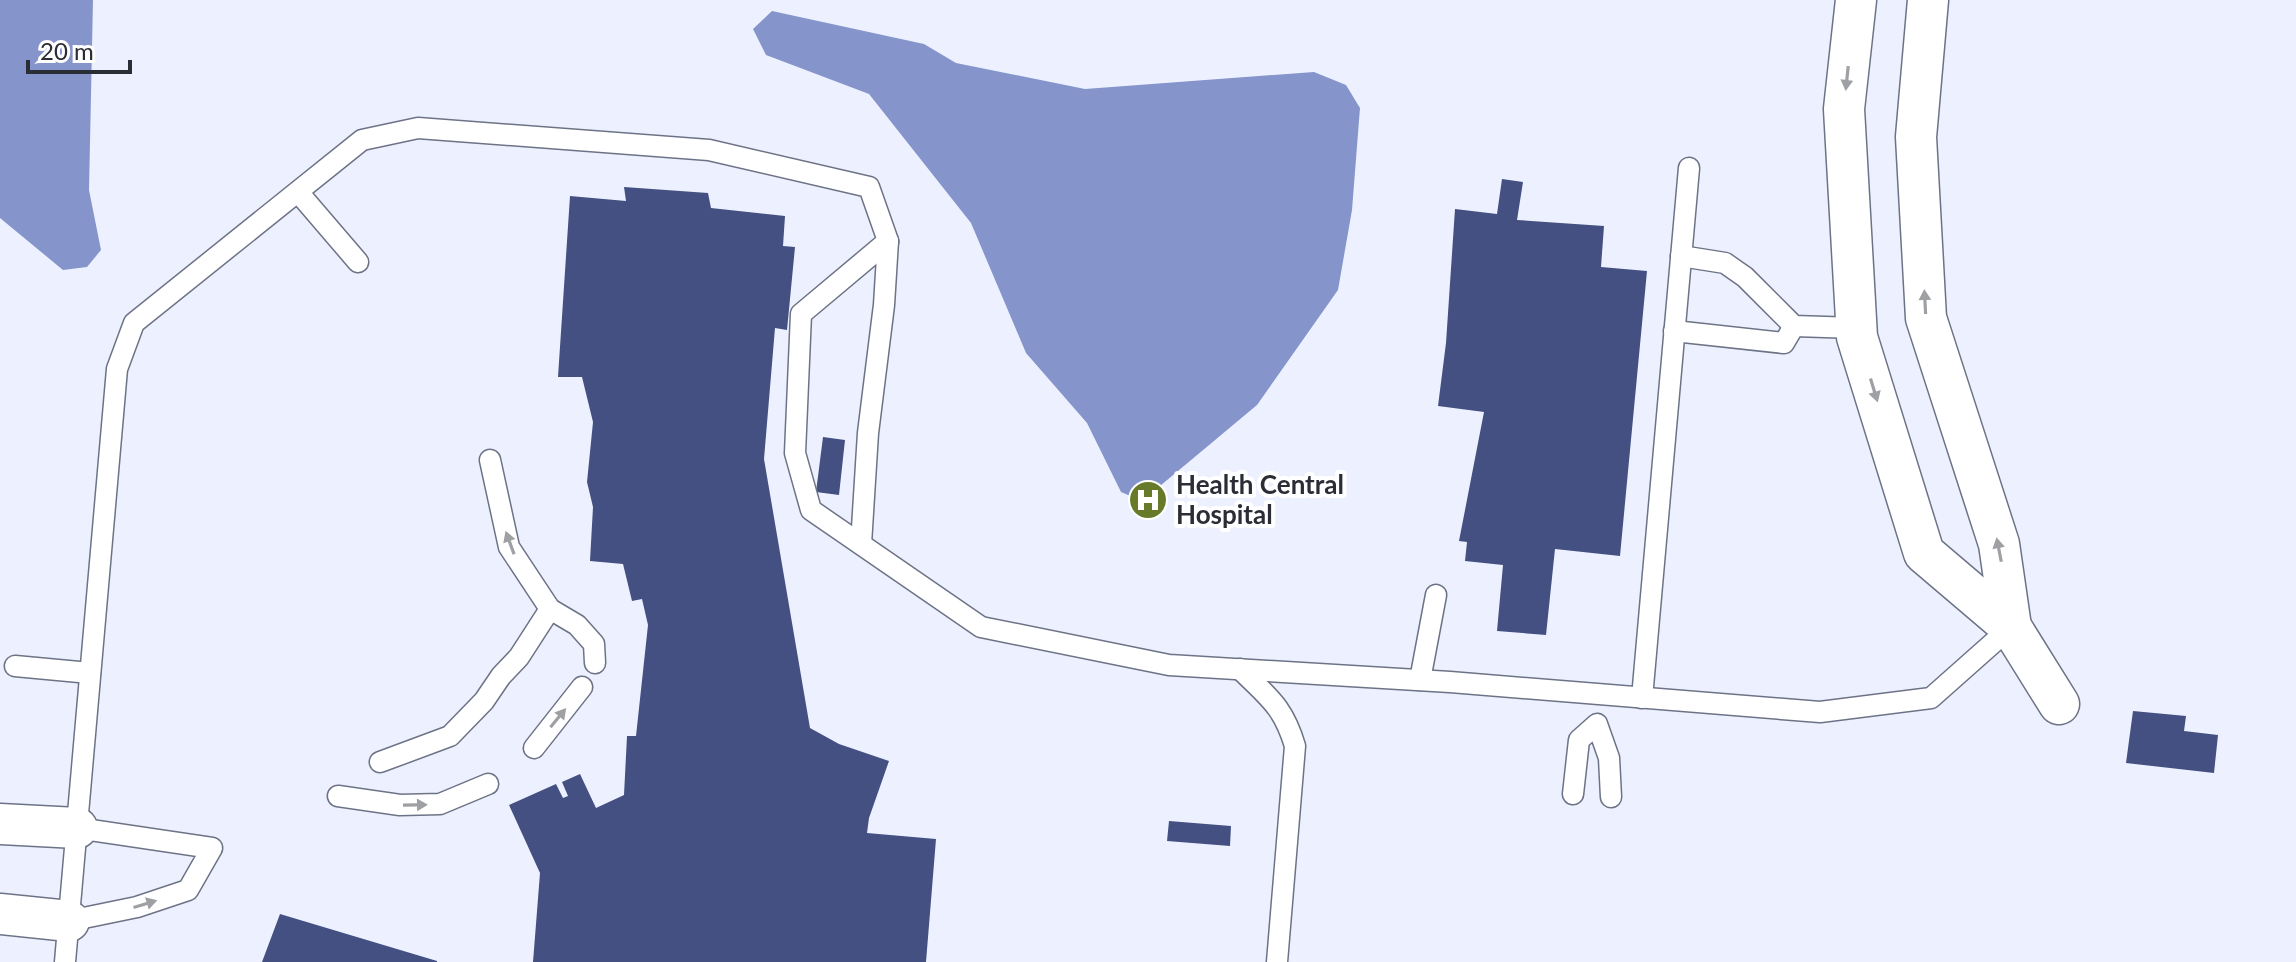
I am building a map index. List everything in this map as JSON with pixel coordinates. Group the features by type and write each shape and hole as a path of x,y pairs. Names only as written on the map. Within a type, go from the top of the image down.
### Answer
{"street":[{"path":"1856,0 1844,109 1856,328 1924,553 2011,627 2059,704"},
{"path":"1928,0 1916,137 1926,318 1999,544 2011,627"},
{"path":"0,824 77,828"},
{"path":"0,914 69,921"}],"lane":[{"path":"65,962 117,369 134,323 362,140 418,128 709,150 869,187 888,241 884,305 868,433 861,544"},
{"path":"1642,698 1689,168"},
{"path":"298,192 358,262"},
{"path":"888,241 801,314 795,453 811,510 981,627 1169,665 1420,680 1820,712 1931,698 2011,627"},
{"path":"1681,256 1725,263 1745,277 1794,326 1856,328"},
{"path":"1674,331 1784,343 1794,326"},
{"path":"490,460 509,547 550,609 577,625 594,644 595,663"},
{"path":"1420,680 1436,595"},
{"path":"380,762 450,736 484,701 519,657 550,609"},
{"path":"15,666 90,673"},
{"path":"1240,669 1287,719 1295,746 1277,962"},
{"path":"534,748 582,687"},
{"path":"1573,794 1579,740 1597,724 1605,694"},
{"path":"1597,724 1609,758 1611,797"},
{"path":"338,796 400,805 440,804 488,784"},
{"path":"69,921 137,907 188,890 212,848 77,828"}],"water":[{"path":"0,0 93,0 89,190 101,250 87,267 63,270 0,218"},
{"path":"772,11 924,44 956,63 1085,89 1314,72 1346,85 1360,108 1352,210 1338,290 1257,405 1142,501 1121,492 1087,423 1026,353 971,223 869,94 766,55 753,29"}],"building":[{"path":"1502,179 1523,182 1517,220 1604,226 1601,267 1647,271 1620,556 1555,549 1546,635 1497,631 1503,565 1465,561 1467,542 1459,541 1484,412 1438,406 1446,343 1455,209 1497,214"},
{"path":"624,187 708,193 711,208 785,216 783,246 795,247 787,330 775,328 764,459 810,728 839,744 889,761 869,818 867,833 936,839 926,962 533,962 540,873 509,805 556,784 563,798 568,796 562,782 580,774 596,808 624,795 627,736 636,736 648,625 642,599 632,601 623,564 590,561 593,507 587,482 593,422 582,377 558,377 570,196 626,201"},
{"path":"823,437 845,440 839,495 816,492"},
{"path":"2133,711 2186,716 2184,731 2218,735 2214,773 2126,763"},
{"path":"1169,821 1231,826 1230,846 1167,841"},
{"path":"280,914 437,961 437,962 262,962"}],"place":[{"name":"Health Central Hospital","path":"1148,500"}]}
